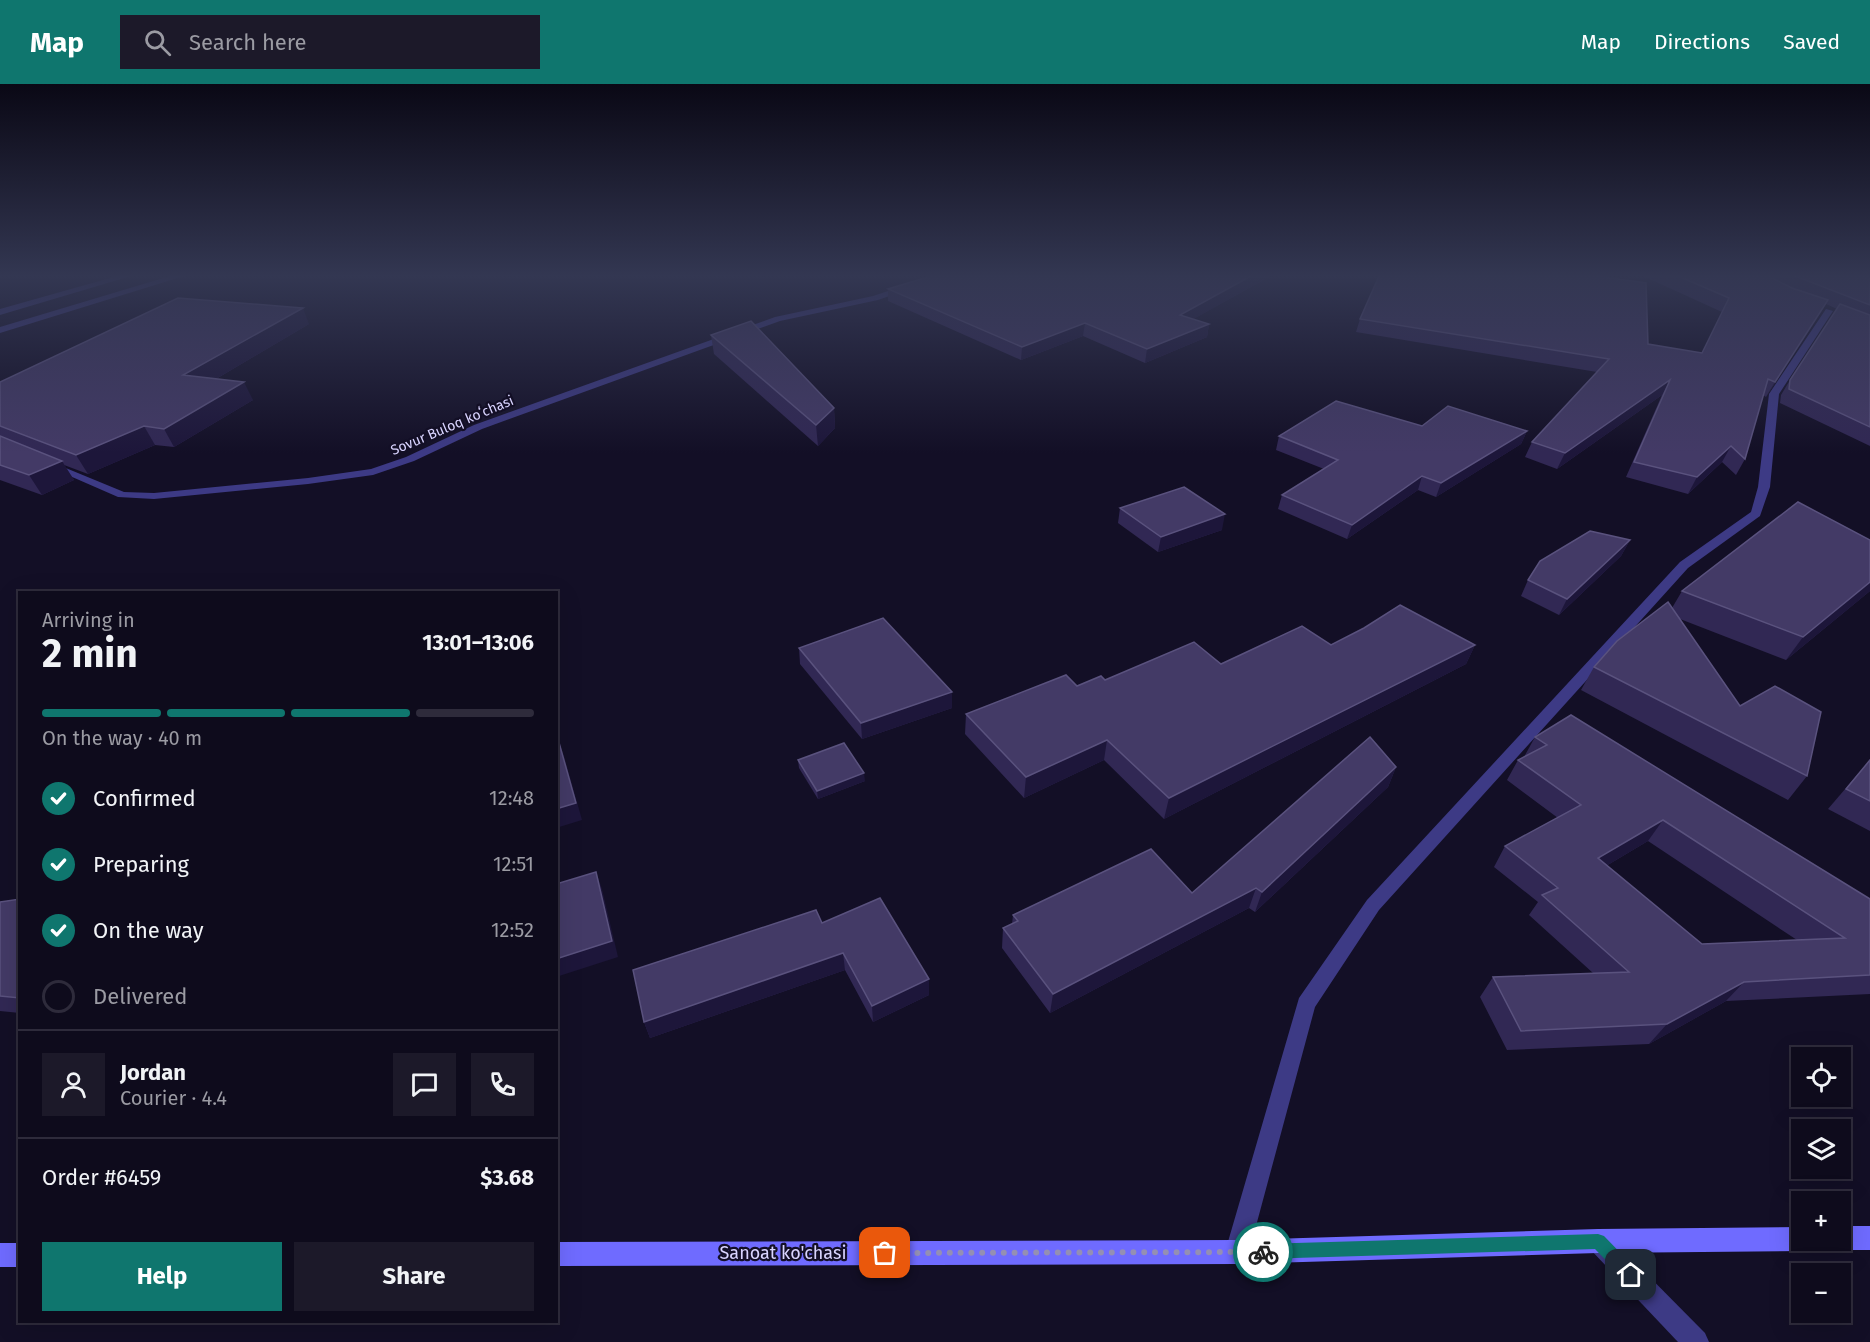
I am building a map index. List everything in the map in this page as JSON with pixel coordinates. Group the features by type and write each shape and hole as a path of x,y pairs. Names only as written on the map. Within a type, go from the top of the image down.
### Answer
{"main road":[{"path":"1851,1238 1870,1238"},
{"name":"Sanoat ko'chasi","path":"558,1254 1237,1252 1598,1241 1791,1239"},
{"path":"0,1255 18,1255"}],"street":[{"name":"Sovur Buloq koʻchasi","path":"40,461 122,495 154,496 308,482 373,471 410,459 478,427 734,335"},
{"path":"1237,1252 1306,1004 1372,905 1668,582 1684,565 1756,514 1764,487 1774,394 1812,335"},
{"path":"1598,1241 1696,1342"}],"building":[{"path":"100,335 255,335 183,375 244,382 164,429 144,426 76,455 0,426 0,382"},
{"path":"711,335 764,335 834,408 816,425"},
{"path":"994,335 1054,335 1022,347"},
{"path":"1113,335 1182,335 1147,349"},
{"path":"1458,335 1648,335 1648,344 1702,353 1711,335 1806,335 1775,382 1768,379 1745,459 1731,446 1697,477 1634,462 1670,380 1565,453 1532,442 1609,359"},
{"path":"1820,335 1870,335 1870,427 1789,389 1790,380"},
{"path":"1336,401 1422,426 1448,406 1527,431 1441,483 1422,476 1352,525 1282,495 1338,460 1279,436"},
{"path":"0,436 62,461 29,475 0,465"},
{"path":"1184,487 1225,514 1161,537 1120,508"},
{"path":"1798,502 1870,540 1870,582 1803,637 1682,591"},
{"path":"1590,531 1630,540 1567,599 1528,580 1540,561"},
{"path":"1668,602 1740,706 1775,686 1821,712 1807,776 1594,667 1617,641"},
{"path":"1400,605 1475,645 1169,798 1107,740 1026,777 966,714 1066,675 1077,686 1101,676 1105,680 1194,642 1221,664 1302,626 1331,645 1364,628"},
{"path":"883,618 952,692 861,723 799,648"},
{"path":"1571,715 1870,899 1870,975 1744,982 1667,1024 1521,1031 1493,977 1629,972 1542,895 1558,888 1505,846 1581,805 1518,760 1547,745 1535,737","holes":["1663,820 1845,938 1702,944 1598,858"]},
{"path":"1370,737 1396,767 1262,892 1256,888 1053,994 1003,928 1018,921 1013,915 1151,849 1192,893"},
{"path":"558,739 576,803 558,808"},
{"path":"844,743 864,773 817,791 798,760"},
{"path":"1870,760 1870,801 1846,789"},
{"path":"596,872 612,941 558,958 558,883"},
{"path":"880,898 929,979 872,1006 843,953 644,1022 633,970 816,910 822,923"},
{"path":"18,899 18,998 0,996 0,902"}],"way so far":[{"path":"885,1253 1263,1252"}],"route":[{"path":"1263,1252 1598,1241 1631,1275"}]}
